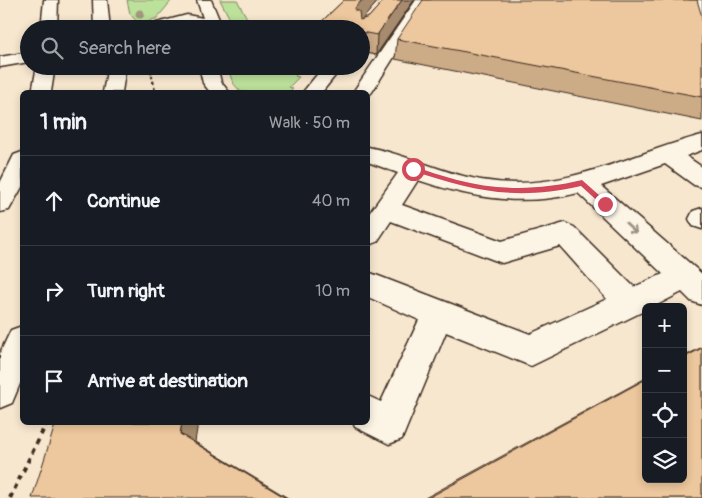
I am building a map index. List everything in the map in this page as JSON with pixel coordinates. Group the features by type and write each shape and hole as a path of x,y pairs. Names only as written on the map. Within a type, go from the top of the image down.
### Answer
{"street":[{"path":"100,0 101,20"},
{"path":"204,0 212,20"},
{"path":"363,90 423,0"},
{"path":"167,20 178,13 185,3"},
{"path":"50,6 54,20"},
{"path":"0,62 20,59"},
{"path":"42,90 45,75"},
{"path":"106,75 107,90"},
{"path":"113,90 116,75"},
{"path":"210,75 212,83 218,90"},
{"path":"314,90 326,75"},
{"path":"370,155 456,183 496,191 529,192 558,189 582,183 702,142"},
{"path":"668,154 702,179"},
{"path":"370,232 413,169"},
{"path":"0,203 15,174"},
{"path":"582,183 693,284"},
{"path":"386,209 502,252 565,234 630,303"},
{"path":"370,285 438,314 531,350 630,303 693,284"},
{"path":"370,415 389,426 438,314"},
{"path":"0,391 20,346"}],"path":[{"path":"152,75 155,90"},
{"path":"10,498 46,425"}],"green space":[{"path":"127,0 172,0 157,18 152,20 135,20 130,14"},
{"path":"220,0 237,0 248,20 230,20"},
{"path":"230,75 296,75 299,77 289,87 293,88 291,90 239,90 233,83"}],"building":[{"path":"344,0 362,0 355,8 355,11 359,11 360,20 323,20"},
{"path":"384,0 402,0 377,35 370,34 370,20 360,20 369,17"},
{"path":"423,0 697,0 702,17 702,97 397,39"},
{"path":"702,348 702,498 428,498 642,381 642,483 687,483 687,356"},
{"path":"55,425 182,425 180,434 286,498 32,498"}],"route":[{"path":"413,169 456,183 496,191 529,192 558,189 582,183 605,204"}]}
